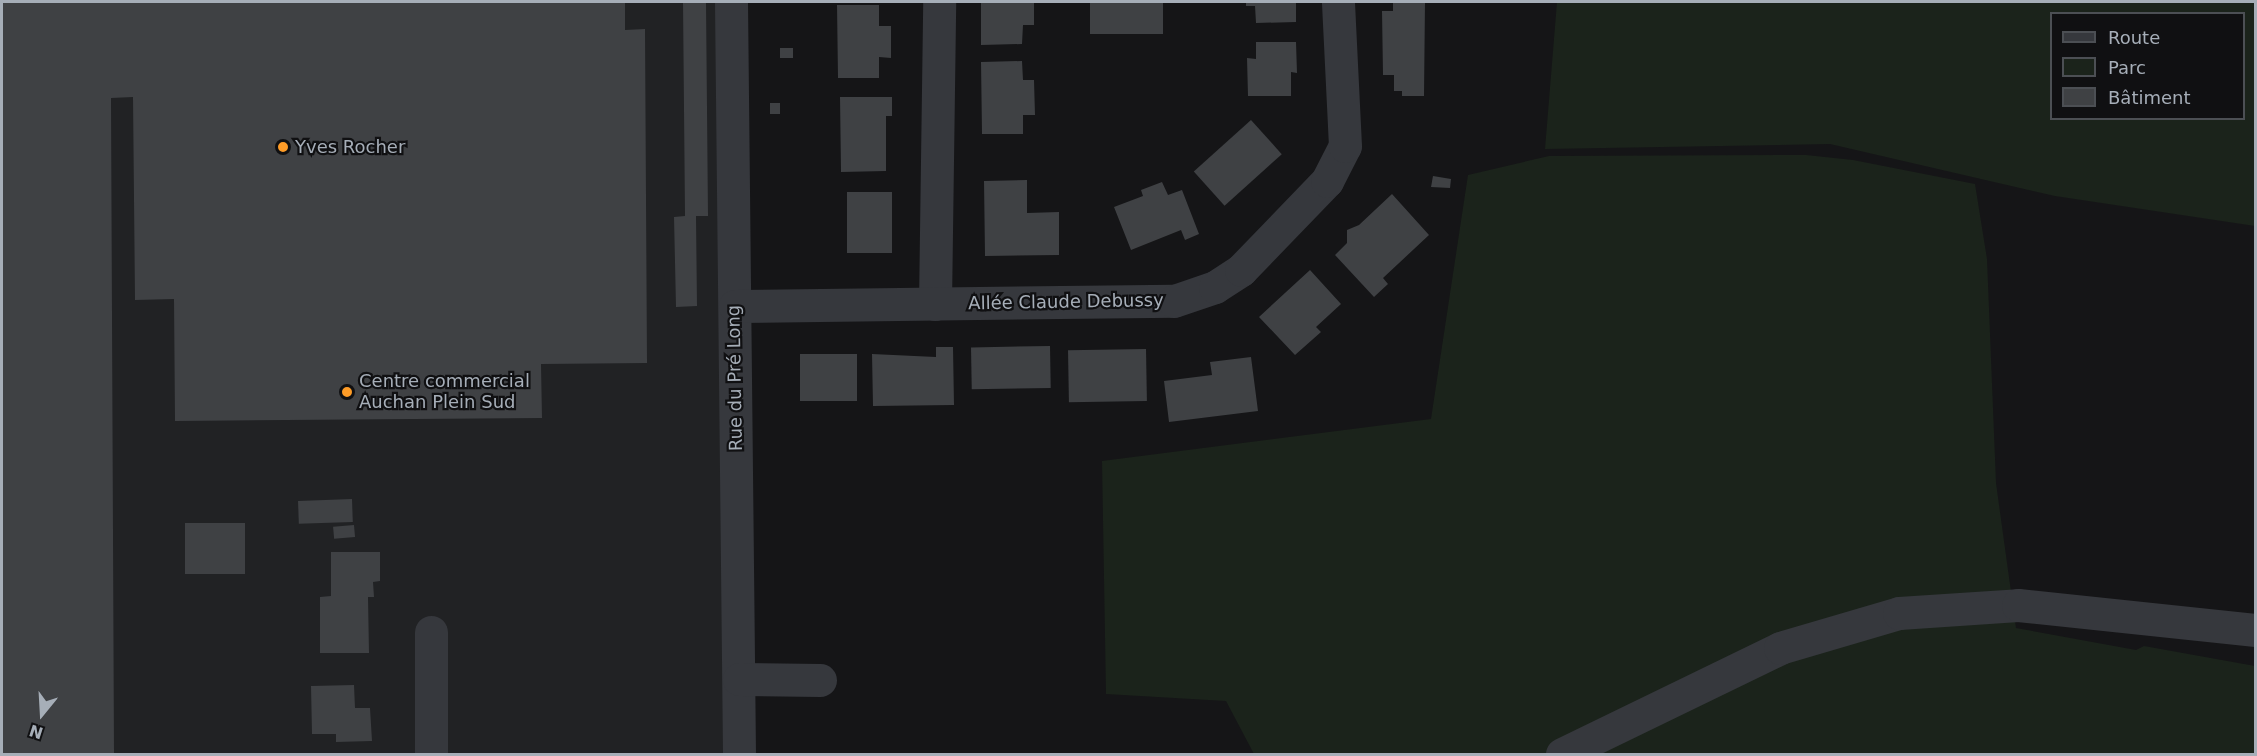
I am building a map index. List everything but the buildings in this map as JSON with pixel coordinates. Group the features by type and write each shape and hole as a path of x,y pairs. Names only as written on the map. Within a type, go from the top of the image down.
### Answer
{"street":[{"name":"Rue du Pré Long","path":"731,2 739,754"},
{"path":"935,304 939,2"},
{"name":"Allée Claude Debussy","path":"735,306 1174,301 1215,287 1241,270 1327,181 1345,146 1338,2"},
{"path":"1562,754 1780,648 1899,613 2018,605 2256,630"},
{"path":"431,632 431,754"},
{"path":"739,679 820,680"}],"shaded area":[{"path":"2,2 731,2 731,754 2,754"}],"green space":[{"path":"1557,2 2255,2 2255,226 2055,196 1830,144 1545,149"},
{"path":"1806,155 1853,160 1975,184 1987,259 1996,483 2016,628 2136,650 2144,646 2255,666 2255,754 1254,754 1226,701 1106,694 1102,461 1431,419 1468,175 1549,156"}],"place":[{"name":"Yves Rocher","path":"283,147"},
{"name":"Centre commercial Auchan Plein Sud","path":"347,392"}]}
